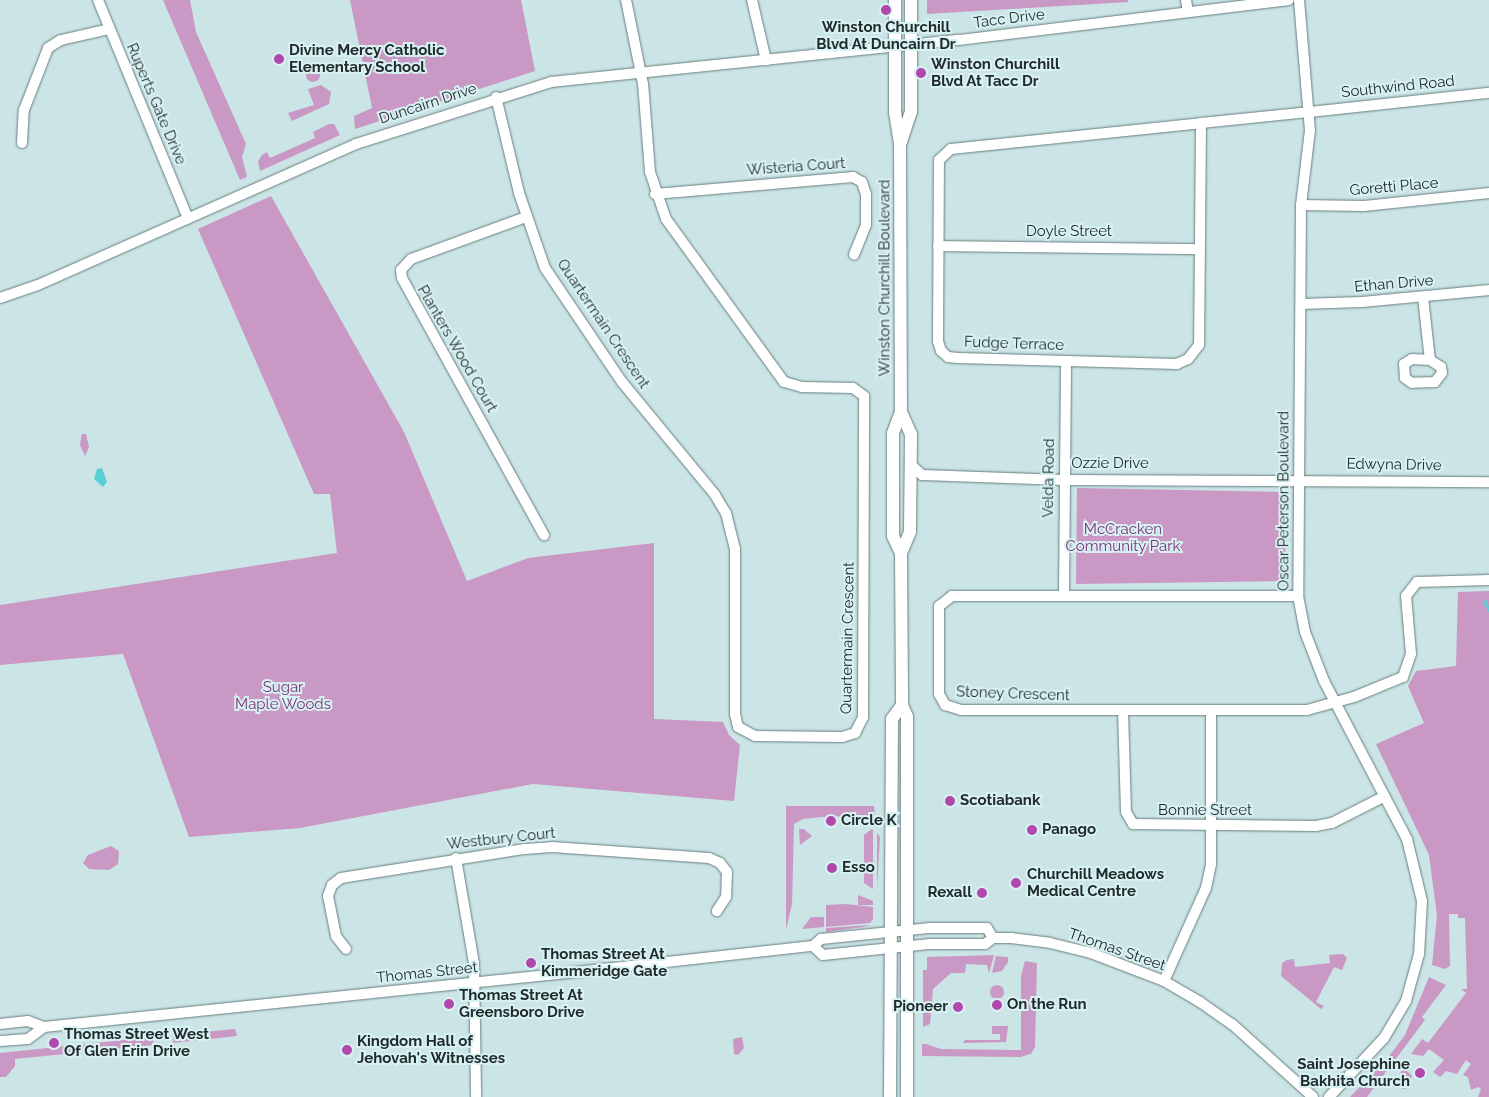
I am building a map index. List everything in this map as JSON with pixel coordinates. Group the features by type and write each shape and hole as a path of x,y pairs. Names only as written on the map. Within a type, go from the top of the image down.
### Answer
{"main road":[{"name":"Winston Churchill Boulevard","path":"895,0 895,112 900,144 902,412 893,433 893,536 901,553"},
{"name":"Winston Churchill Boulevard","path":"900,144 911,112 911,0"},
{"name":"Winston Churchill Boulevard","path":"902,412 912,434 910,532 901,553 902,705 907,717 907,1097"},
{"name":"Winston Churchill Boulevard","path":"890,1097 892,719 902,705"}],"street":[{"name":"Ruperts Gate Drive","path":"98,0 188,218"},
{"name":"Quartermain Crescent","path":"496,97 526,218 553,282 622,382 715,495 726,514 735,548 735,714 738,727 755,736 848,736 859,730 863,717 864,396 860,391 845,386 794,386 776,374 666,219 655,194 641,73 626,0"},
{"path":"752,0 766,60"},
{"path":"1186,0 1188,12"},
{"name":"Tacc Drive","path":"895,47 1289,0"},
{"name":"Oscar Peterson Boulevard","path":"1299,0 1310,112 1301,206 1298,596 1313,657 1407,840 1420,885 1419,954 1410,992 1392,1028 1329,1097"},
{"path":"22,143 24,110 48,48 61,40 109,29"},
{"name":"Duncairn Drive","path":"0,298 38,286 356,144 496,97 552,82 895,47"},
{"name":"Southwind Road","path":"1310,112 1489,93"},
{"name":"Fudge Terrace","path":"1201,123 1199,345 1188,359 1177,364 958,358 948,357 941,351 938,341 939,160 950,149 1201,123 1310,112"},
{"name":"Wisteria Court","path":"655,194 853,177 862,182 866,202 864,237 854,255"},
{"name":"Goretti Place","path":"1301,206 1364,206 1489,193"},
{"name":"Planters Wood Court","path":"526,218 411,259 401,270 402,278 544,535"},
{"name":"Doyle Street","path":"938,246 1199,249"},
{"name":"Ethan Drive","path":"1301,304 1423,297 1489,290"},
{"path":"1423,297 1430,360"},
{"name":"Velda Road","path":"1064,595 1066,361"},
{"path":"910,490 922,475 911,465"},
{"name":"Ozzie Drive","path":"922,475 1064,480 1299,479"},
{"name":"Edwyna Drive","path":"1299,479 1489,482"},
{"name":"Stoney Crescent","path":"1298,596 960,595 941,602 938,612 938,688 941,700 952,709 961,710 1294,711 1335,702 1395,682 1407,671 1410,631 1406,601 1413,585 1422,581 1489,580"},
{"name":"Bonnie Street","path":"1123,711 1128,818 1142,826 1316,826 1332,823 1385,796"},
{"path":"1164,981 1206,888 1211,864 1211,711"},
{"name":"Westbury Court","path":"346,949 336,936 328,896 332,885 349,875 456,858 552,847 708,858 720,863 727,872 728,887 717,912"},
{"path":"456,858 476,982 476,1097"},
{"name":"Thomas Street","path":"0,1024 28,1022 44,1027 476,982 813,946 821,939 891,931 987,928 992,938"},
{"name":"Thomas Street","path":"813,946 823,956 907,946 985,944 992,938 1050,943 1096,955 1164,981 1232,1024 1312,1097"},
{"name":"Thomas Street","path":"0,1041 28,1039 44,1027"}],"green space":[{"path":"163,0 190,0 196,32 246,144 242,157 247,177 240,180"},
{"path":"350,0 521,0 535,71 355,129 354,116 372,108"},
{"path":"927,0 1128,0 1128,2 927,14"},
{"path":"313,68 318,70 320,75 318,80 313,82 308,80 306,75 308,70"},
{"path":"321,85 331,92 329,104 292,121 288,113 314,105 308,89"},
{"path":"329,124 334,124 340,135 260,171 258,162 262,155 267,152 270,158 315,138 313,132"},
{"name":"Sugar Maple Woods","path":"271,196 404,432 467,581 528,558 654,543 654,719 723,722 729,735 740,745 734,801 533,784 300,828 189,837 123,654 0,665 0,605 337,553 330,494 314,494 198,229"},
{"path":"82,434 86,434 89,447 85,456 80,445"},
{"name":"McCracken Community Park","path":"1077,488 1286,492 1285,581 1076,584"},
{"path":"1489,591 1489,1097 1478,1097 1481,1089 1478,1087 1471,1090 1468,1077 1463,1075 1471,1064 1466,1060 1457,1074 1446,1071 1440,1077 1433,1072 1444,1060 1429,1049 1423,1056 1411,1054 1422,1039 1428,1043 1466,993 1461,989 1467,989 1465,918 1458,918 1458,914 1449,914 1450,966 1445,969 1432,965 1437,915 1429,855 1376,744 1424,723 1408,686 1416,671 1456,666 1458,592"},
{"path":"786,806 874,806 875,815 852,819 851,816 803,819 794,824 792,904 786,930"},
{"path":"799,829 804,829 812,836 800,845"},
{"path":"872,829 873,889 864,883 864,835"},
{"path":"877,833 880,837 877,889"},
{"path":"111,846 119,851 118,864 109,870 89,869 83,863 88,855"},
{"path":"858,895 873,901 873,905 858,905"},
{"path":"846,904 873,907 873,919 870,923 826,927 826,905"},
{"path":"811,917 824,917 824,927 802,929"},
{"path":"870,925 863,927 826,932 826,928"},
{"path":"1343,954 1347,958 1342,970 1334,967 1316,1002 1324,1006 1321,1009 1281,976 1282,963 1287,960 1294,959 1295,967 1330,963 1329,955"},
{"path":"994,955 989,973 987,965 966,964 965,973 951,973 933,989 930,1024 923,1027 923,970 927,970 927,957"},
{"path":"996,956 1008,957 1008,962 1002,971 992,973"},
{"path":"1025,961 1037,963 1035,1047 1031,1054 1020,1057 922,1056 922,1044 941,1049 1021,1050 1021,976"},
{"path":"1429,977 1446,985 1422,1017 1425,1020 1367,1097 1350,1097 1387,1059 1405,1035"},
{"path":"997,985 1002,987 1004,992 1002,997 997,999 992,997 990,992 992,987"},
{"path":"992,1026 1008,1026 1006,1042 963,1043 965,1040 1000,1040 1000,1034 992,1034"},
{"path":"235,1029 237,1036 173,1043 174,1035"},
{"path":"152,1037 154,1045 15,1059 15,1066 6,1077 0,1077 0,1053"},
{"path":"742,1037 744,1048 738,1055 734,1054 733,1039"},
{"path":"1404,1068 1412,1076 1407,1088 1403,1089 1399,1086 1405,1078 1399,1074"}],"water":[{"path":"102,468 107,482 103,487 94,479 97,469"}],"waterway":[{"path":"1485,601 1489,610"}],"place":[{"name":"Winston Churchill Blvd At Duncairn Dr","path":"886,10"},
{"name":"Divine Mercy Catholic Elementary School","path":"279,59"},
{"name":"Winston Churchill Blvd At Tacc Dr","path":"921,73"},
{"name":"Scotiabank","path":"950,801"},
{"name":"Circle K","path":"831,821"},
{"name":"Panago","path":"1032,830"},
{"name":"Esso","path":"832,868"},
{"name":"Churchill Meadows Medical Centre","path":"1016,883"},
{"name":"Rexall","path":"982,893"},
{"name":"Thomas Street At Kimmeridge Gate","path":"531,963"},
{"name":"Thomas Street At Greensboro Drive","path":"449,1004"},
{"name":"On the Run","path":"997,1005"},
{"name":"Pioneer","path":"958,1007"},
{"name":"Thomas Street West Of Glen Erin Drive","path":"54,1043"},
{"name":"Kingdom Hall of Jehovah's Witnesses","path":"347,1050"},
{"name":"Saint Josephine Bakhita Church","path":"1420,1073"}]}
